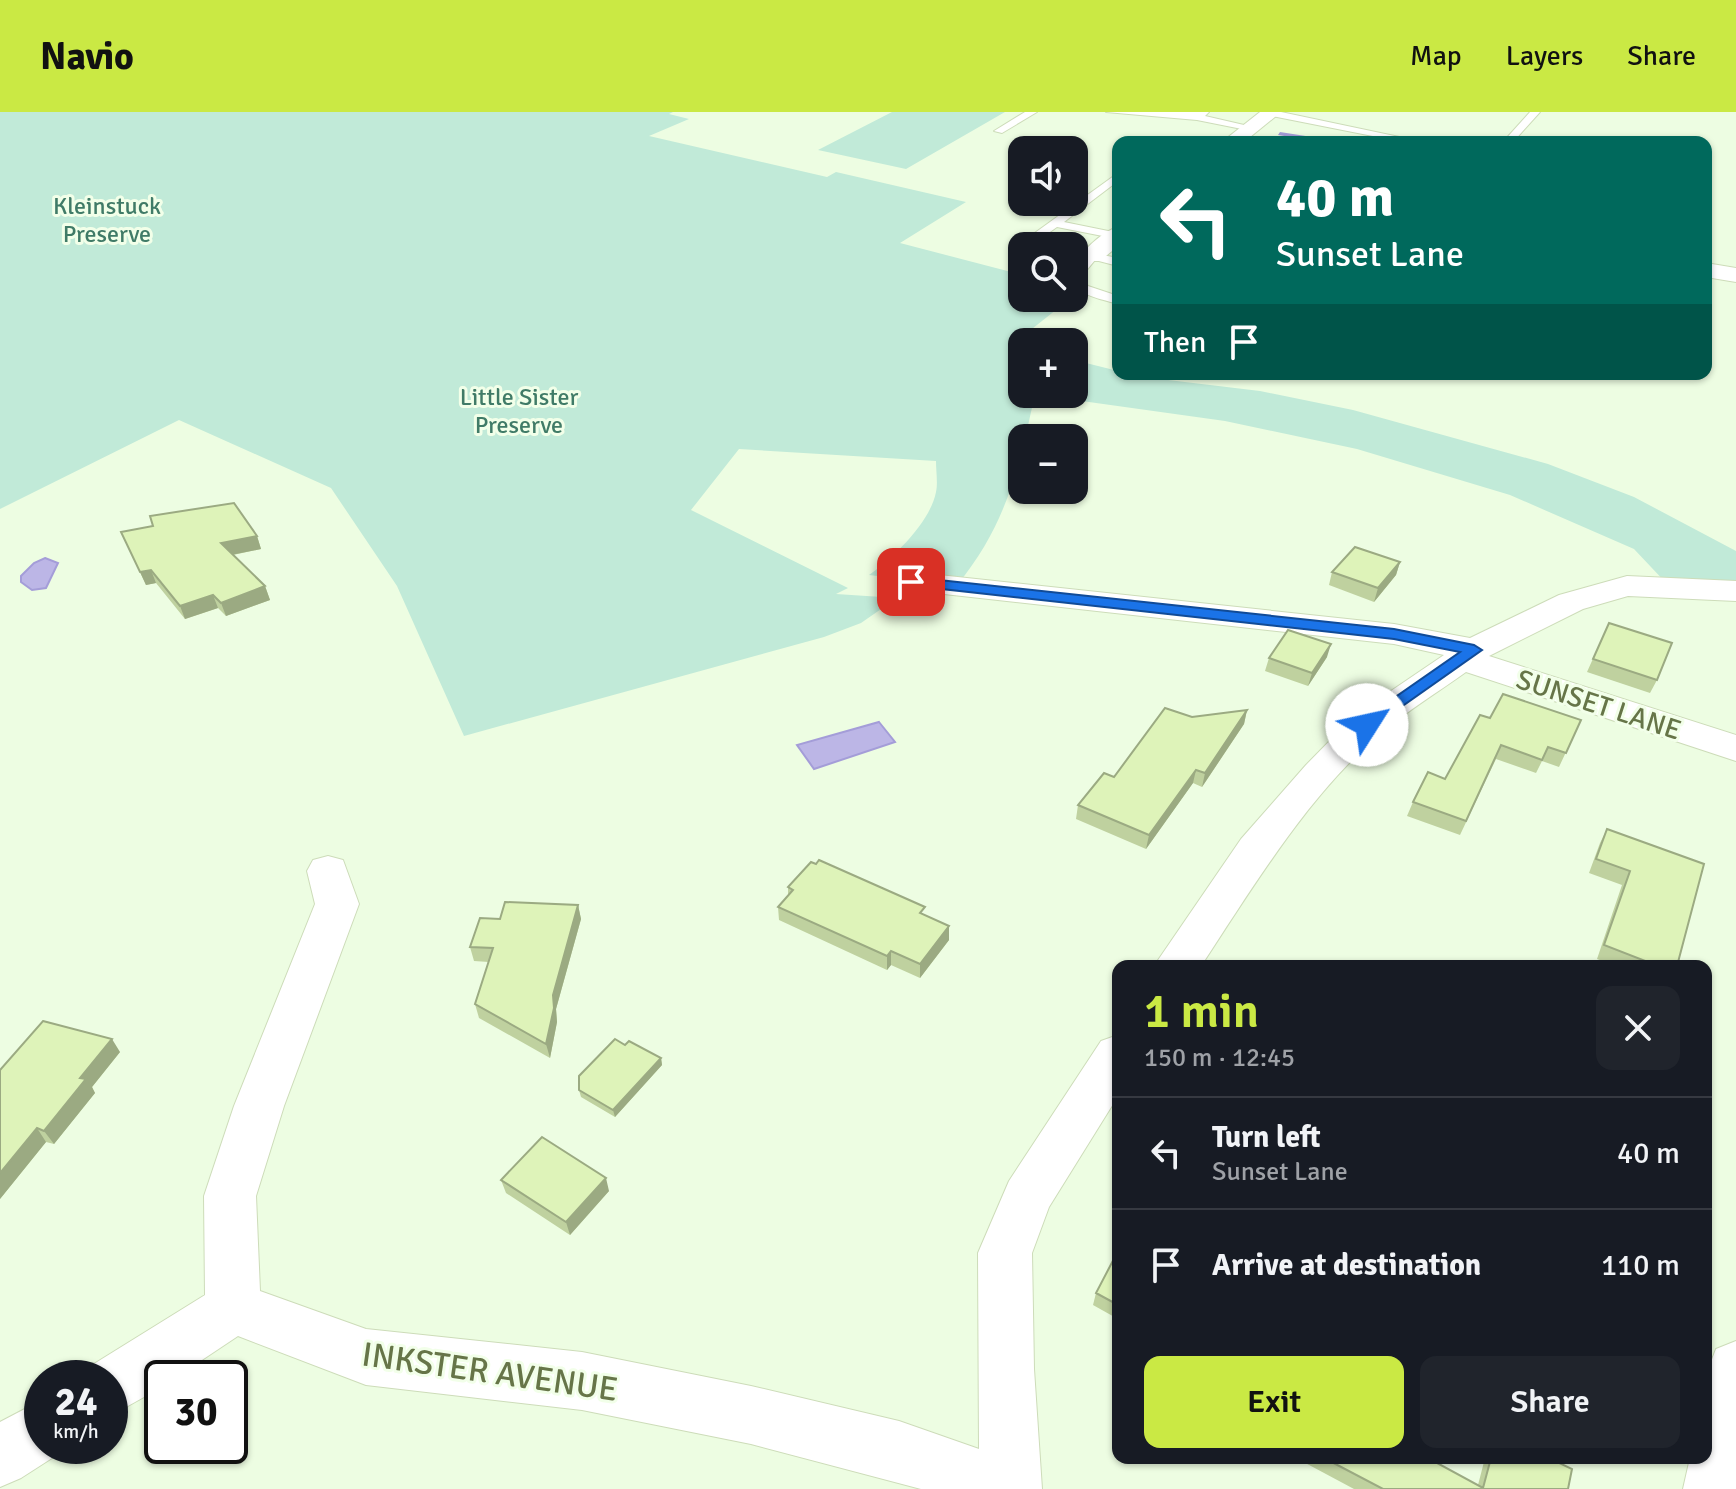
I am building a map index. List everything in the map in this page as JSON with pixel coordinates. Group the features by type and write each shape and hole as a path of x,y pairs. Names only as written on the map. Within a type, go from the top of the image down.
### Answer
{"street":[{"path":"1241,136 1272,112"},
{"path":"1092,256 1112,238"},
{"path":"1712,271 1736,275"},
{"name":"SUNSET LANE","path":"911,582 1394,634 1468,655 1736,748"},
{"path":"1181,960 1256,849 1320,774 1367,725 1468,655 1571,602 1627,586 1736,591"},
{"path":"128,1375 233,1308 230,1196 259,1106 337,904 328,871"},
{"path":"1009,1489 1005,1253 1027,1197 1112,1064"},
{"name":"INKSTER AVENUE","path":"233,1308 366,1357 582,1381 751,1415 899,1451 1009,1489"},
{"path":"1714,1489 1736,1369"},
{"path":"0,1457 24,1442"}],"lane":[{"path":"999,131 1032,112"},
{"path":"1111,112 1201,114 1252,128"},
{"path":"1272,112 1345,123 1395,136"},
{"path":"1513,136 1535,112"},
{"path":"1043,232 1112,180"},
{"path":"1055,223 1112,234"},
{"path":"1112,261 1092,256 1075,277 1084,289 1112,298"}],"green space":[{"name":"Little Sister Preserve","path":"0,112 673,112 669,114 689,119 649,136 827,177 836,172 966,202 900,243 1008,271 1008,312 1053,312 1033,328 1008,328 1008,408 1032,408 1028,424 1008,424 1008,495 987,542 957,585 869,575 899,549 926,516 936,492 936,461 739,449 691,510 848,588 836,594 897,598 861,623 824,637 464,736 397,586 331,488 179,420 0,509"},
{"path":"892,112 1005,112 906,169 818,150"},
{"name":"Little Sister Preserve","path":"1088,364 1112,370 1112,380 1168,380 1260,391 1353,410 1548,464 1634,497 1736,551 1736,589 1668,585 1634,549 1510,495 1357,449 1225,421 1088,402"}],"shaded area":[{"path":"45,558 58,563 46,588 32,590 21,582 21,576 34,563"},
{"path":"879,722 895,742 814,769 797,745"}],"building":[{"path":"234,503 257,536 221,543 265,586 221,603 213,595 180,606 151,570 140,572 121,532 153,526 150,516"},
{"path":"1355,547 1400,562 1378,588 1332,572"},
{"path":"1609,623 1672,643 1657,680 1593,659"},
{"path":"1288,630 1331,644 1312,673 1269,658"},
{"path":"1503,694 1581,720 1566,753 1548,747 1542,760 1501,745 1466,821 1413,802 1428,772 1445,779 1480,715 1490,718"},
{"path":"1165,708 1192,717 1247,710 1205,773 1196,770 1149,835 1078,805 1104,773 1114,777"},
{"path":"1607,829 1704,864 1679,960 1643,960 1604,945 1630,871 1596,859"},
{"path":"819,860 925,907 920,913 949,926 920,964 891,951 887,956 778,907 793,890 788,887 811,862 816,864"},
{"path":"505,902 578,905 553,995 554,1008 546,1044 475,1004 493,948 470,947 480,918 500,919"},
{"path":"43,1021 112,1039 80,1078 86,1079 44,1131 37,1128 0,1173 0,1070"},
{"path":"615,1039 625,1045 629,1041 661,1058 613,1110 579,1090 579,1076"},
{"path":"542,1137 606,1178 566,1222 501,1180"},
{"path":"1112,1262 1112,1302 1096,1293"},
{"path":"1335,1464 1439,1464 1483,1488 1489,1464 1562,1464 1572,1469 1568,1489 1383,1489"}],"waterway":[{"path":"1280,134 1293,136"}],"route":[{"path":"911,582 1394,634 1474,650 1367,725"}],"park label":[{"name":"Kleinstuck Preserve","path":"107,220"}]}
